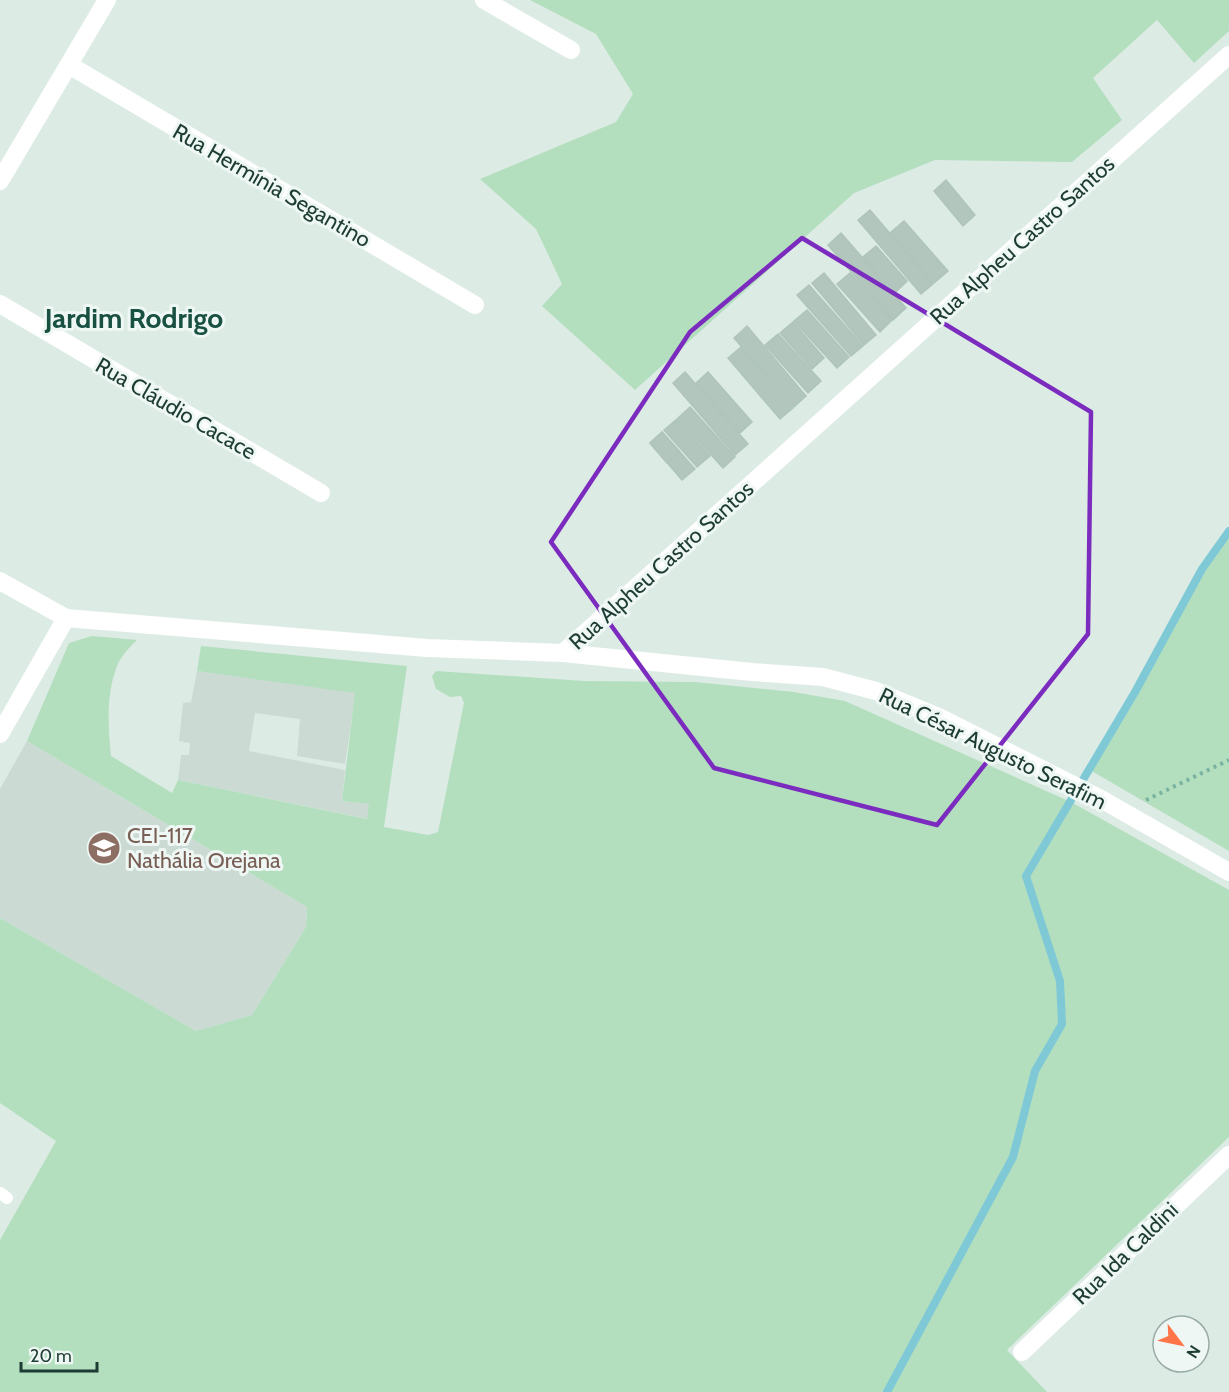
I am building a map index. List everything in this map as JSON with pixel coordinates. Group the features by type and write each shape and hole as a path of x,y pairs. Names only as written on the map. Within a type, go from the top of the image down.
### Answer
{"street":[{"path":"0,181 107,0"},
{"path":"484,0 571,50"},
{"name":"Rua Alpheu Castro Santos","path":"66,618 427,648 563,653 1229,55"},
{"name":"Rua Hermínia Segantino","path":"69,65 476,305"},
{"name":"Rua Cláudio Cacace","path":"0,304 321,493"},
{"path":"0,581 66,618 0,734"},
{"name":"Rua César Augusto Serafim","path":"563,653 823,677 876,691 930,714 1047,771 1123,811 1229,872"},
{"name":"Rua Ida Caldini","path":"1022,1352 1229,1155"}],"path":[{"path":"1123,811 1229,760"}],"highlighted area":[{"path":"802,238 1091,412 1088,634 937,825 714,768 551,542 690,332"}],"shaded area":[{"path":"197,671 356,692 345,764 297,756 300,719 255,713 249,751 345,770 342,801 370,804 368,819 178,780 181,755 189,755 190,743 179,741 183,703 191,702"},
{"name":"CEI-117 Nathália Orejana","path":"27,741 307,907 306,927 252,1015 196,1031 0,918 0,789"}],"green space":[{"path":"530,0 1229,0 1229,31 1194,63 1157,20 1093,78 1122,120 1072,162 935,160 854,193 635,390 542,306 562,284 536,229 480,179 616,122 633,94 596,34"},
{"path":"1229,531 1229,851 1090,770 1202,569"},
{"path":"92,636 137,640 121,659 113,677 109,711 111,756 172,793 178,780 367,819 369,804 342,801 355,693 197,671 201,646 407,666 384,827 428,835 438,832 464,703 461,696 450,697 436,689 432,676 436,671 584,681 695,682 794,692 845,701 1071,802 1229,890 1229,1137 1007,1350 1047,1392 0,1392 0,1240 56,1141 0,1103 0,918 196,1031 252,1015 306,927 307,907 27,741 69,643"}],"building":[{"path":"946,180 975,215 963,226 934,191"},
{"path":"870,210 933,284 921,294 858,220"},
{"path":"904,221 948,271 934,283 890,233"},
{"path":"841,233 906,308 893,320 828,245"},
{"path":"876,246 907,281 895,293 863,257"},
{"path":"824,273 876,335 864,345 812,283"},
{"path":"850,273 892,320 880,332 837,284"},
{"path":"809,285 863,346 851,356 797,295"},
{"path":"807,310 849,357 837,368 794,321"},
{"path":"793,322 824,358 812,369 780,333"},
{"path":"747,326 806,396 794,407 734,338"},
{"path":"778,334 821,381 808,393 765,345"},
{"path":"741,347 793,408 780,419 728,358"},
{"path":"685,372 748,444 735,455 673,383"},
{"path":"708,372 752,422 740,433 696,383"},
{"path":"690,407 735,457 723,468 678,418"},
{"path":"677,419 710,456 697,467 664,430"},
{"path":"662,432 695,469 682,480 650,443"},
{"path":"662,432 680,452 667,463 650,443"}],"waterway":[{"path":"887,1392 1013,1157 1035,1071 1062,1024 1060,981 1026,876 1135,692 1202,569 1229,531"}],"place":[{"name":"CEI-117 Nathália Orejana","path":"104,848"}],"district":[{"name":"Jardim Rodrigo","path":"134,318"}]}
